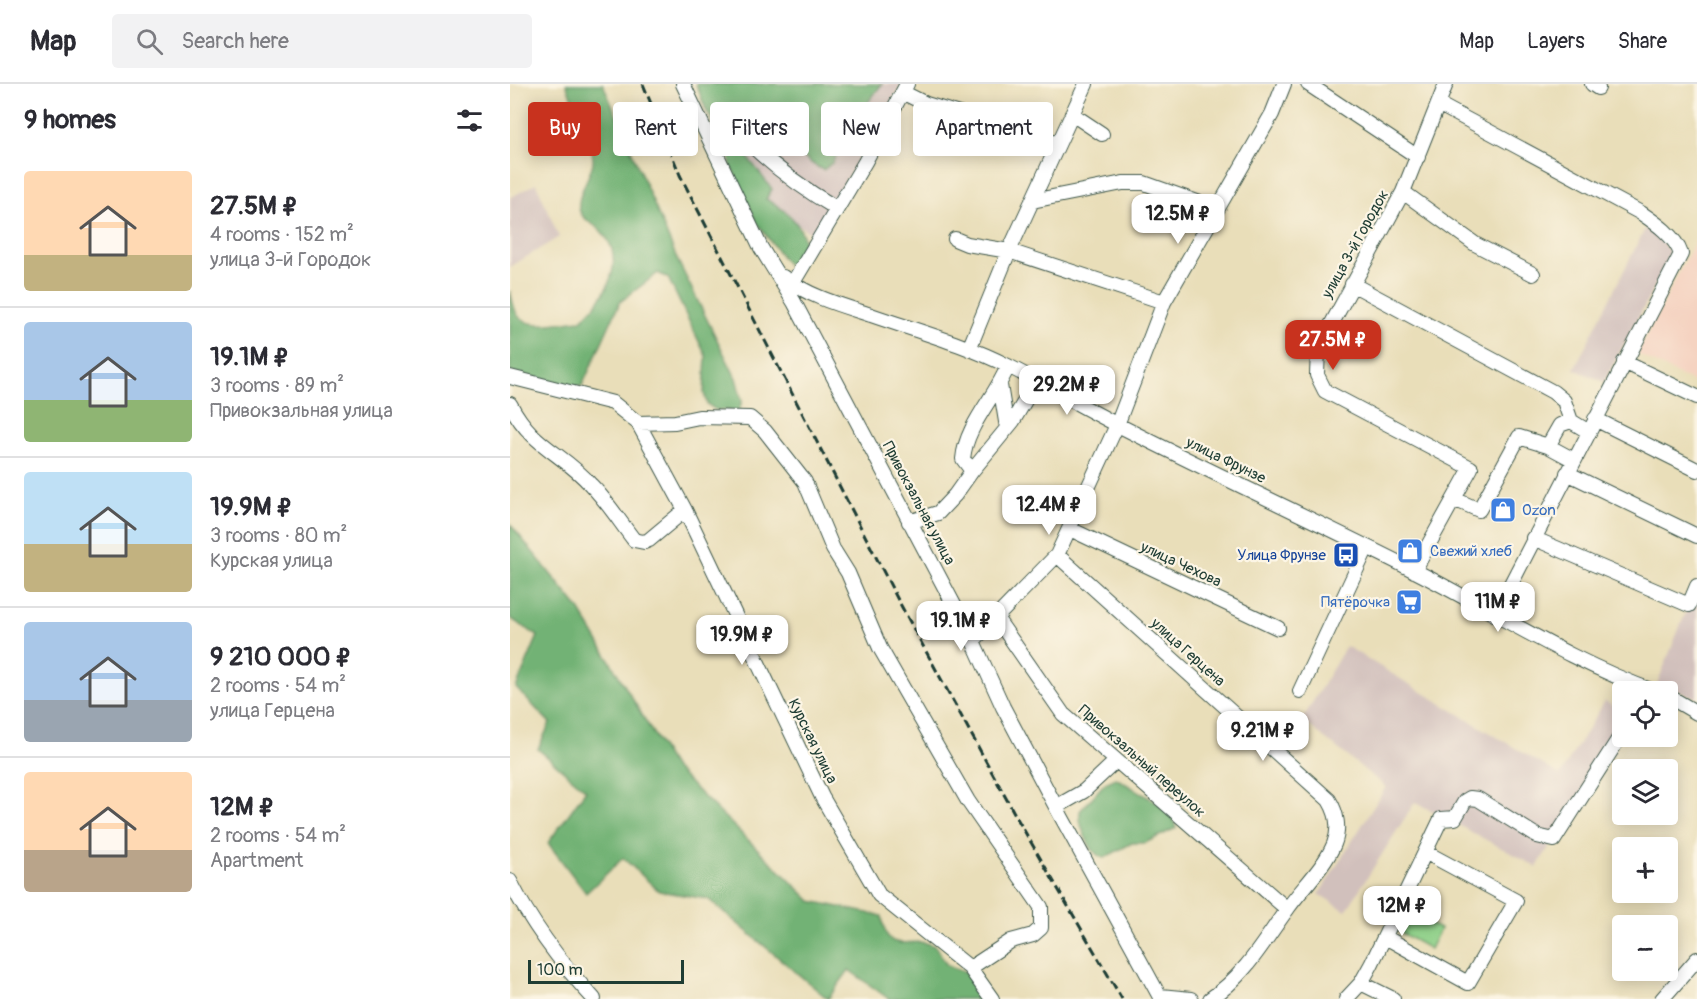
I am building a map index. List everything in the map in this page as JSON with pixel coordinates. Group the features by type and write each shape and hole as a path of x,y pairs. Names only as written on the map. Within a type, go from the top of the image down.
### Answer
{"street":[{"name":"Привокзальная улица","path":"683,84 710,141"},
{"path":"969,349 1009,251 1086,84"},
{"path":"973,641 1057,555 1118,425 1164,302 1272,114 1284,84"},
{"path":"1308,84 1418,157"},
{"name":"улица 3-й Городок","path":"1414,571 1471,468 1325,391 1317,375 1322,338 1403,192 1446,84"},
{"path":"790,287 905,88 926,104 1058,144"},
{"path":"1438,104 1641,213 1657,224 1678,246 1681,254 1680,261 1624,362 1496,613"},
{"path":"1072,114 1102,134"},
{"name":"Привокзальная улица","path":"717,156 761,248 776,272 790,287 909,522 973,641 1003,707 1160,998"},
{"path":"763,156 806,191 836,208"},
{"path":"1032,201 1123,183 1144,183 1217,209"},
{"path":"1403,192 1475,244 1533,274"},
{"path":"955,239 967,244 1009,251 1164,302"},
{"path":"1352,284 1553,392 1564,401 1571,421"},
{"name":"улица Фрунзе","path":"790,287 969,349 1008,366 1118,425 1496,613 1572,657 1625,681"},
{"path":"1624,362 1697,397"},
{"path":"972,471 963,459 964,441 1000,385 1008,366"},
{"path":"512,378 510,402 520,424 544,448 590,483 634,540 649,540 685,510"},
{"name":"Курская улица","path":"512,378 613,403 638,423 685,510 822,797 879,894 970,968 992,999"},
{"path":"909,522 938,513 955,495 1007,428 1036,382"},
{"path":"1000,385 1007,428"},
{"path":"638,423 675,422 699,417 750,418 765,431 805,482 833,549 848,573 879,648 968,801 1041,907 1041,928 1033,935 1011,940 970,968"},
{"path":"1548,446 1560,425 1571,421 1592,425 1697,470"},
{"path":"1454,499 1479,510 1520,437 1548,446 1574,460"},
{"path":"1567,473 1697,536"},
{"name":"улица Чехова","path":"1070,529 1278,627"},
{"path":"1533,538 1693,606 1697,586"},
{"path":"1300,691 1367,547"},
{"name":"улица Герцена","path":"1057,555 1329,800 1337,817 1334,844 1248,967 1231,985 1210,999"},
{"name":"Привокзальный переулок","path":"997,619 1063,714 1287,909"},
{"path":"1678,702 1697,713"},
{"path":"1346,999 1361,983 1441,819 1455,818 1465,801 1470,798 1478,799 1537,837 1554,840 1613,747"},
{"path":"1056,807 1084,791 1116,761"},
{"path":"1385,937 1467,983 1516,901 1425,852"},
{"path":"510,881 521,903 562,963 594,999"},
{"path":"1662,999 1697,960"},
{"path":"1361,983 1393,999"},
{"path":"1160,998 1191,999"}],"shaded area":[{"path":"872,84 902,84 892,102 861,102"},
{"path":"809,154 821,164 826,156 860,156 814,235 767,206 737,156 809,156"},
{"path":"536,183 559,237 510,267 510,198"},
{"path":"1647,225 1672,254 1604,382 1574,369"},
{"path":"1697,238 1697,384 1637,354"},
{"path":"1697,584 1697,698 1678,691 1678,681 1658,681"},
{"path":"1346,646 1560,775 1605,701 1612,705 1612,742 1537,867 1415,802 1346,911 1319,894 1386,787 1302,720"}],"green space":[{"path":"566,84 603,84 613,108 613,156 634,156 678,261 736,378 742,401 739,411 716,410 707,404 704,393 706,356 668,278 658,273 620,302 582,386 573,387 510,372 510,291 516,312 526,322 541,324 581,320 599,300 611,277 613,252 608,240 599,229 583,217 579,201 592,167 593,156 601,156 601,102 573,102"},
{"path":"696,84 882,84 868,102 821,102 821,156 836,156 833,162 823,170 804,156 809,156 809,102 710,102 710,116"},
{"path":"729,156 747,156 772,189 766,199 784,210 798,226 804,244 803,253 797,263 787,264 757,223 731,166"},
{"path":"510,524 579,609 673,767 811,901 882,916 889,938 895,942 917,942 934,946 947,965 969,973 981,999 889,999 849,970 828,999 708,899 659,891 623,858 586,893 548,843 586,790 538,749 550,723 516,688 538,636 510,618"},
{"path":"1116,778 1158,803 1172,816 1176,828 1145,843 1132,843 1104,858 1094,851 1086,838 1080,811 1105,783"},
{"path":"1404,910 1440,929 1430,949 1394,929"}],"railway":[{"path":"643,84 680,175 898,600 1018,820 1122,999"}],"place":[{"name":"Ozon","path":"1503,510"},
{"name":"Свежий хлеб","path":"1410,551"},
{"name":"Улица Фрунзе","path":"1346,555"},
{"name":"Пятёрочка","path":"1409,602"}]}
